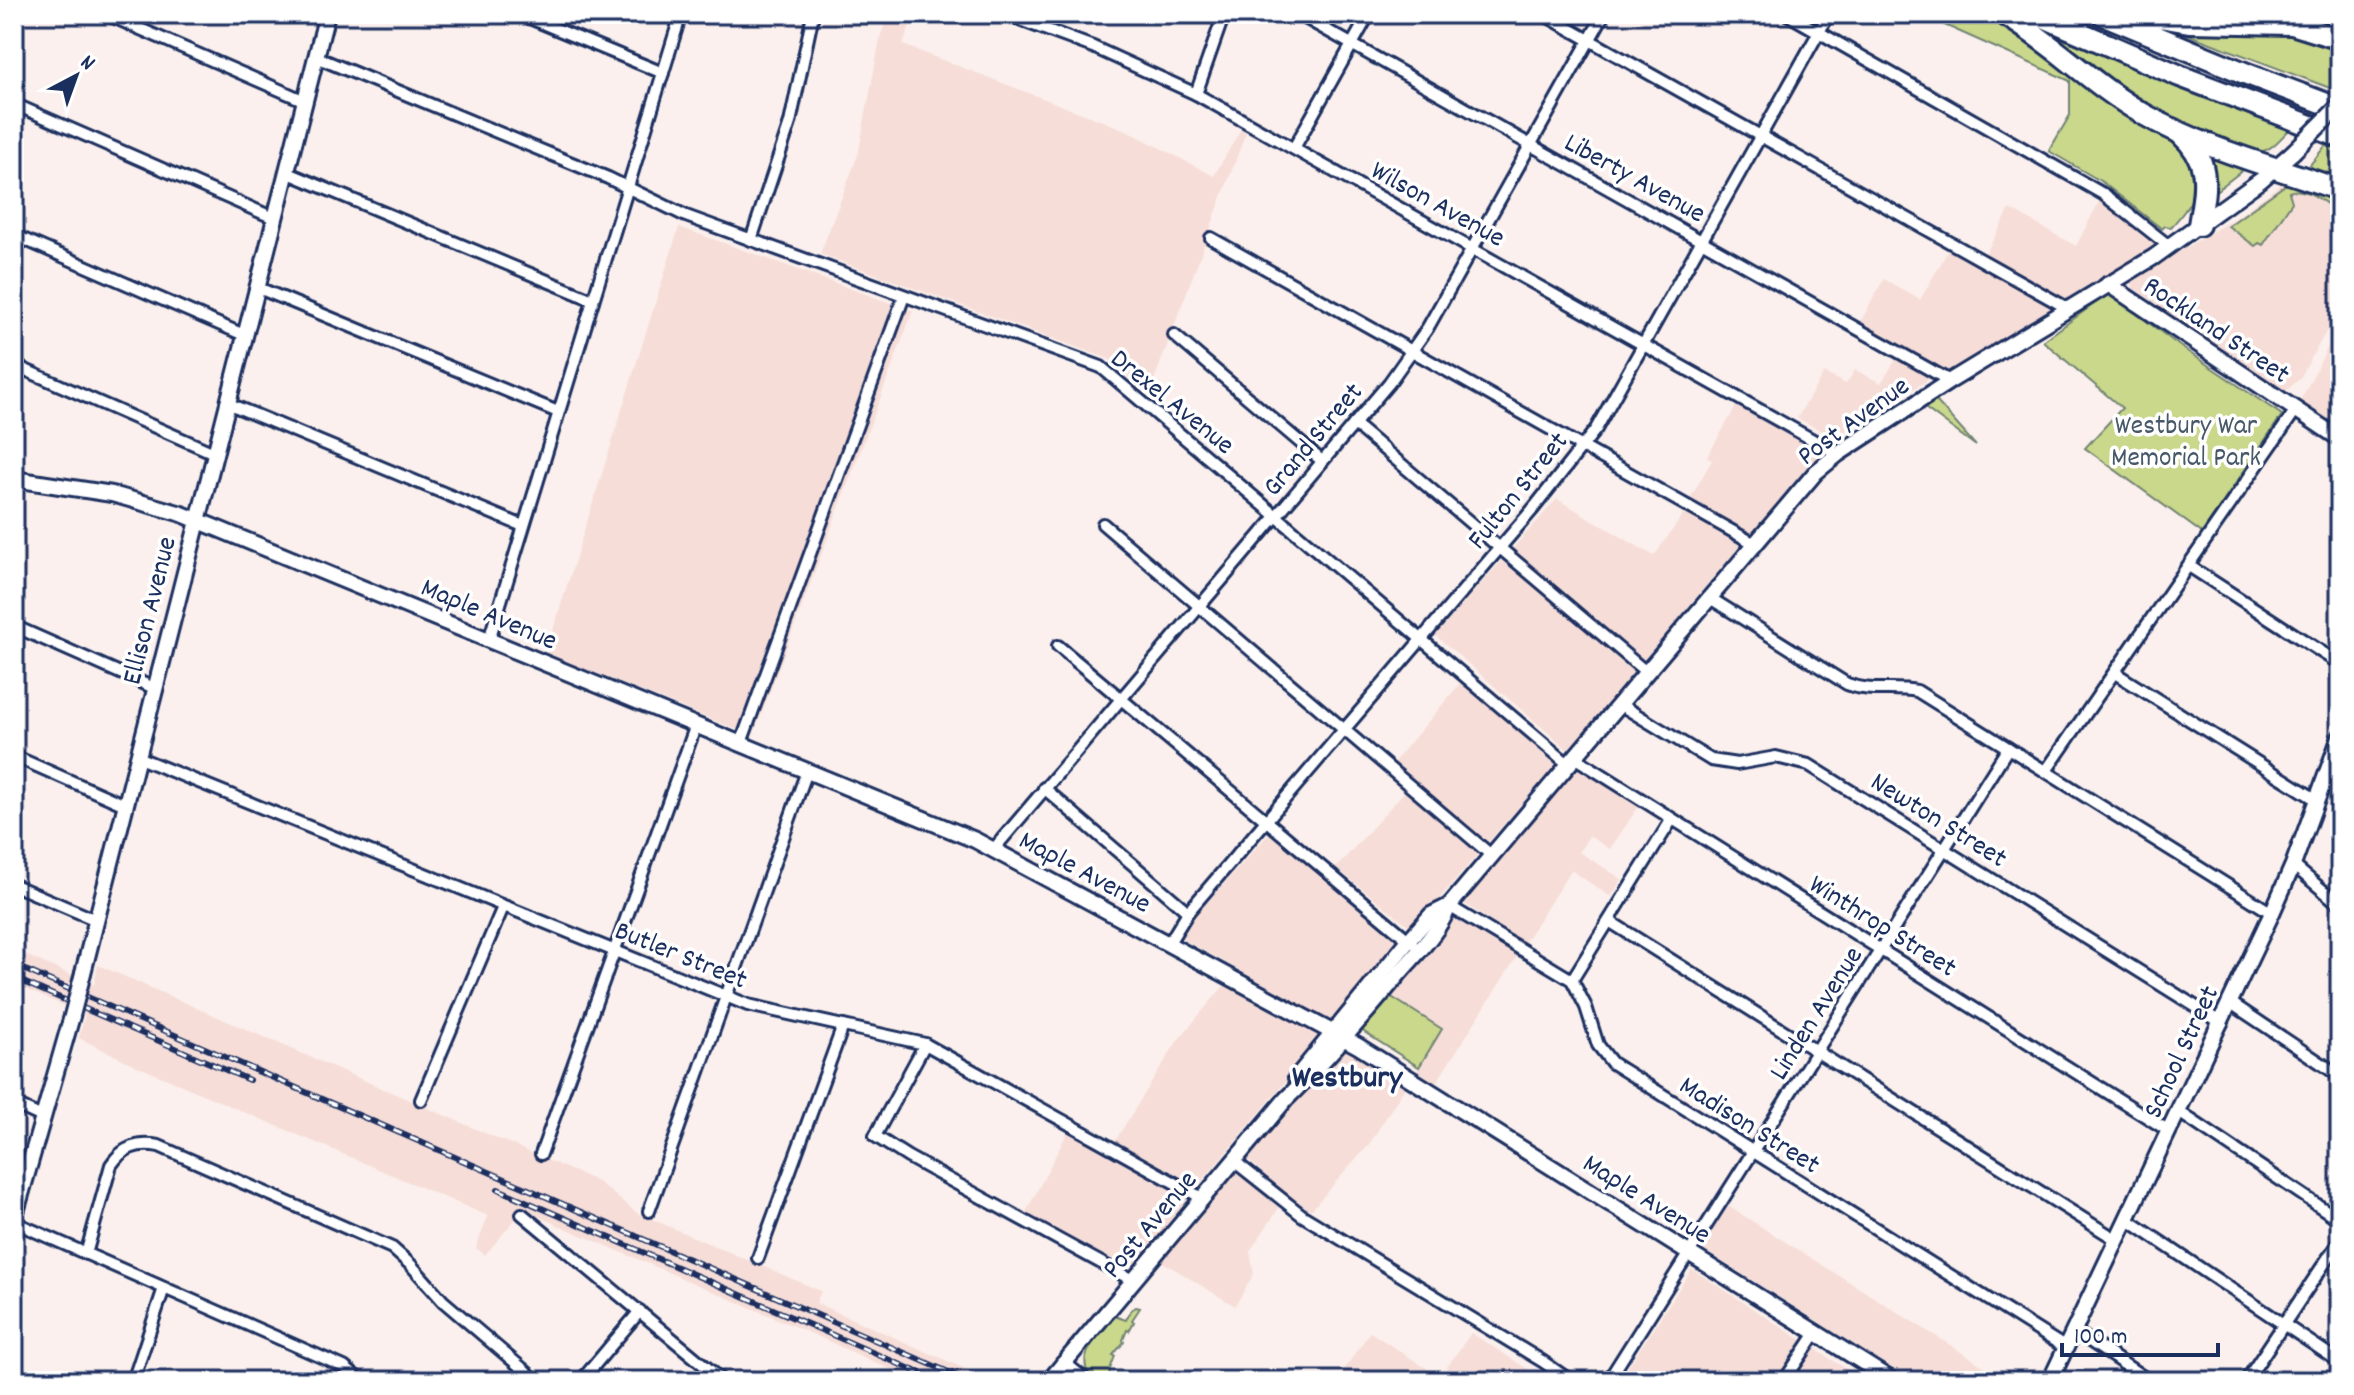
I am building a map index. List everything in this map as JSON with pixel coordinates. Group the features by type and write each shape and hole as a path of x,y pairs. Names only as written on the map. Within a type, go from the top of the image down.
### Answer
{"highway":[{"path":"2004,14 2125,102 2178,131 2340,190"},
{"path":"2037,14 2180,76 2340,137"},
{"path":"2102,14 2247,74 2340,107"},
{"path":"2142,14 2189,22 2292,24 2340,39"},
{"path":"2178,131 2195,148 2204,168 2199,225"}],"main road":[{"name":"Ellison Avenue","path":"14,1220 72,1016 327,14"},
{"name":"Post Avenue","path":"1049,1381 1286,1099 1296,1079 1339,1035 1414,945 1442,924 1449,906 1491,855 1816,472 1838,454 1950,381 2169,246 2276,168 2340,107"},
{"name":"Rockland Street","path":"2108,284 2340,439"},
{"name":"Maple Avenue","path":"14,479 112,494 182,514 975,840 1339,1035 1893,1381"},
{"name":"School Street","path":"2050,1381 2272,913 2339,742"},
{"path":"1063,1364 1084,1381"}],"street":[{"path":"106,14 305,101"},
{"path":"520,14 663,73"},
{"path":"489,640 681,14"},
{"path":"751,240 790,123 813,14"},
{"name":"Wilson Avenue","path":"1004,14 1093,47 1196,94 1838,454"},
{"path":"1196,94 1224,14"},
{"name":"Liberty Avenue","path":"1298,14 1950,381"},
{"path":"1294,148 1369,14"},
{"path":"1543,14 2067,308"},
{"name":"Grand Street","path":"993,850 1389,383 1427,329 1604,14"},
{"path":"1787,14 2103,194 2169,246"},
{"name":"Fulton Street","path":"1169,943 1188,912 1500,548 1596,429 1829,14"},
{"name":"Drexel Avenue","path":"316,57 628,188 686,216 1101,367 1571,761"},
{"path":"14,104 274,218"},
{"path":"286,172 593,300"},
{"path":"14,235 244,335"},
{"path":"1211,238 1755,544"},
{"path":"256,287 558,412"},
{"path":"741,743 904,296"},
{"path":"1174,335 1322,461"},
{"path":"14,365 214,453"},
{"path":"227,403 523,526"},
{"path":"2046,771 2295,411"},
{"path":"1354,424 1646,672"},
{"path":"1103,524 1491,855"},
{"path":"2189,566 2340,664"},
{"path":"1710,598 1847,684 1868,690 1899,688 1917,691 2272,913"},
{"path":"14,626 154,688"},
{"path":"1058,646 1414,945"},
{"path":"2115,673 2317,800"},
{"name":"Newton Street","path":"1619,704 1711,760 1737,764 1776,757 1809,765 2222,1023"},
{"path":"541,1154 696,725"},
{"name":"Linden Avenue","path":"1608,1381 2008,748"},
{"path":"14,756 125,805"},
{"name":"Butler Street","path":"137,757 748,1005 925,1044 1202,1198"},
{"name":"Winthrop Street","path":"1571,761 1672,819 2169,1131"},
{"path":"649,1211 807,771"},
{"path":"1044,788 1188,912"},
{"path":"1449,906 1572,980 1672,819"},
{"path":"2293,865 2340,905"},
{"path":"14,885 96,920"},
{"path":"421,1100 503,907"},
{"path":"1609,921 2117,1240"},
{"name":"Madison Street","path":"1572,980 1586,1007 1598,1045 1612,1063 2066,1348"},
{"path":"2231,1003 2340,1076"},
{"path":"758,1258 843,1026"},
{"path":"925,1044 875,1136 914,1161 1134,1281"},
{"path":"14,1104 42,1117"},
{"path":"2179,1112 2340,1220"},
{"path":"86,1254 111,1165 117,1155 137,1144 159,1146 392,1248 443,1301 537,1381"},
{"path":"1234,1161 1303,1216 1571,1381"},
{"path":"522,1214 723,1381"},
{"path":"14,1220 344,1367 361,1381"},
{"path":"2128,1220 2340,1362"},
{"path":"2246,1381 2340,1240"},
{"path":"133,1381 164,1288"},
{"path":"581,1381 640,1311"},
{"path":"2075,1331 2149,1381"},
{"path":"1784,1381 1816,1333"}],"shaded area":[{"path":"889,14 914,14 903,45 1126,130 1214,176 1241,129 1246,132 1149,394 1109,359 820,254 858,155 881,34"},
{"path":"2292,181 2340,210 2340,307 2300,378 2285,392 2133,288 2132,281 2241,214 2284,182"},
{"path":"2103,194 2169,246 1950,381 1857,328 1884,279 1920,300 1952,244 1982,260 2010,209 2076,246"},
{"path":"679,227 913,311 753,736 546,653"},
{"path":"2340,323 2340,439 2295,411"},
{"path":"1897,358 1931,378 1835,438 1797,418 1824,373 1846,384 1855,370 1881,383"},
{"path":"1738,403 1824,453 1753,535 1690,499 1712,460 1707,457"},
{"path":"1557,499 1654,556 1685,512 1742,543 1568,750 1435,635"},
{"path":"1464,679 1559,761 1413,929 1336,868 1414,781 1394,762"},
{"path":"1578,766 1639,806 1610,849 1589,836 1579,852 1622,879 1611,897 1571,870 1524,943 1462,902"},
{"path":"1273,829 1402,943 1335,1023 1177,936"},
{"path":"1454,918 1518,955 1436,1083 1417,1071 1442,1029 1390,996"},
{"path":"14,950 94,985 98,965 598,1182 637,1213 821,1291 816,1303 993,1381 916,1381 523,1210 485,1255 476,1248 488,1216 139,1067 79,1038 85,1015 14,984"},
{"path":"1228,981 1324,1036 1198,1186 1115,1141 1178,1040"},
{"path":"1343,1044 1407,1084 1368,1146 1311,1210 1292,1199 1247,1159"},
{"path":"1070,1128 1190,1196 1129,1275 1024,1216"},
{"path":"1236,1170 1279,1208 1250,1251 1254,1274 1235,1306 1161,1261"},
{"path":"1728,1206 1985,1367 1976,1381 1912,1381 1701,1248"},
{"path":"1692,1269 1846,1369 1866,1381 1619,1381"},
{"path":"1370,1332 1440,1377 1471,1333 1547,1381 1336,1381"}],"green space":[{"path":"1920,14 1995,14 2170,132 2197,158 2195,188 2185,210 2171,227 2162,229 2102,182 2049,151 2070,115 2070,81"},
{"path":"2246,26 2340,42 2340,77 2330,88 2171,28"},
{"path":"2063,39 2289,130 2272,147 2259,152 2156,114 2060,45"},
{"path":"2326,145 2340,150 2340,182 2312,169 2310,165"},
{"path":"2205,148 2248,166 2212,194"},
{"path":"2294,182 2340,195 2340,213 2316,196 2296,191 2289,192 2292,202 2263,245 2259,243 2255,246 2228,226 2285,185"},
{"name":"Westbury War Memorial Park","path":"2109,293 2181,347 2282,415 2202,533 2085,448 2122,408 2043,341"},
{"path":"1930,394 1976,446 1917,402"},
{"path":"1390,996 1442,1029 1419,1067 1361,1030"},
{"path":"1136,1307 1140,1308 1132,1320 1134,1322 1113,1355 1109,1372 1111,1381 1095,1381 1085,1365 1090,1347 1114,1316 1126,1320"}],"railway":[{"path":"14,965 969,1381"},
{"path":"14,978 249,1080"},
{"path":"498,1189 938,1381"}],"district":[{"name":"Westbury","path":"1347,1075"}]}
